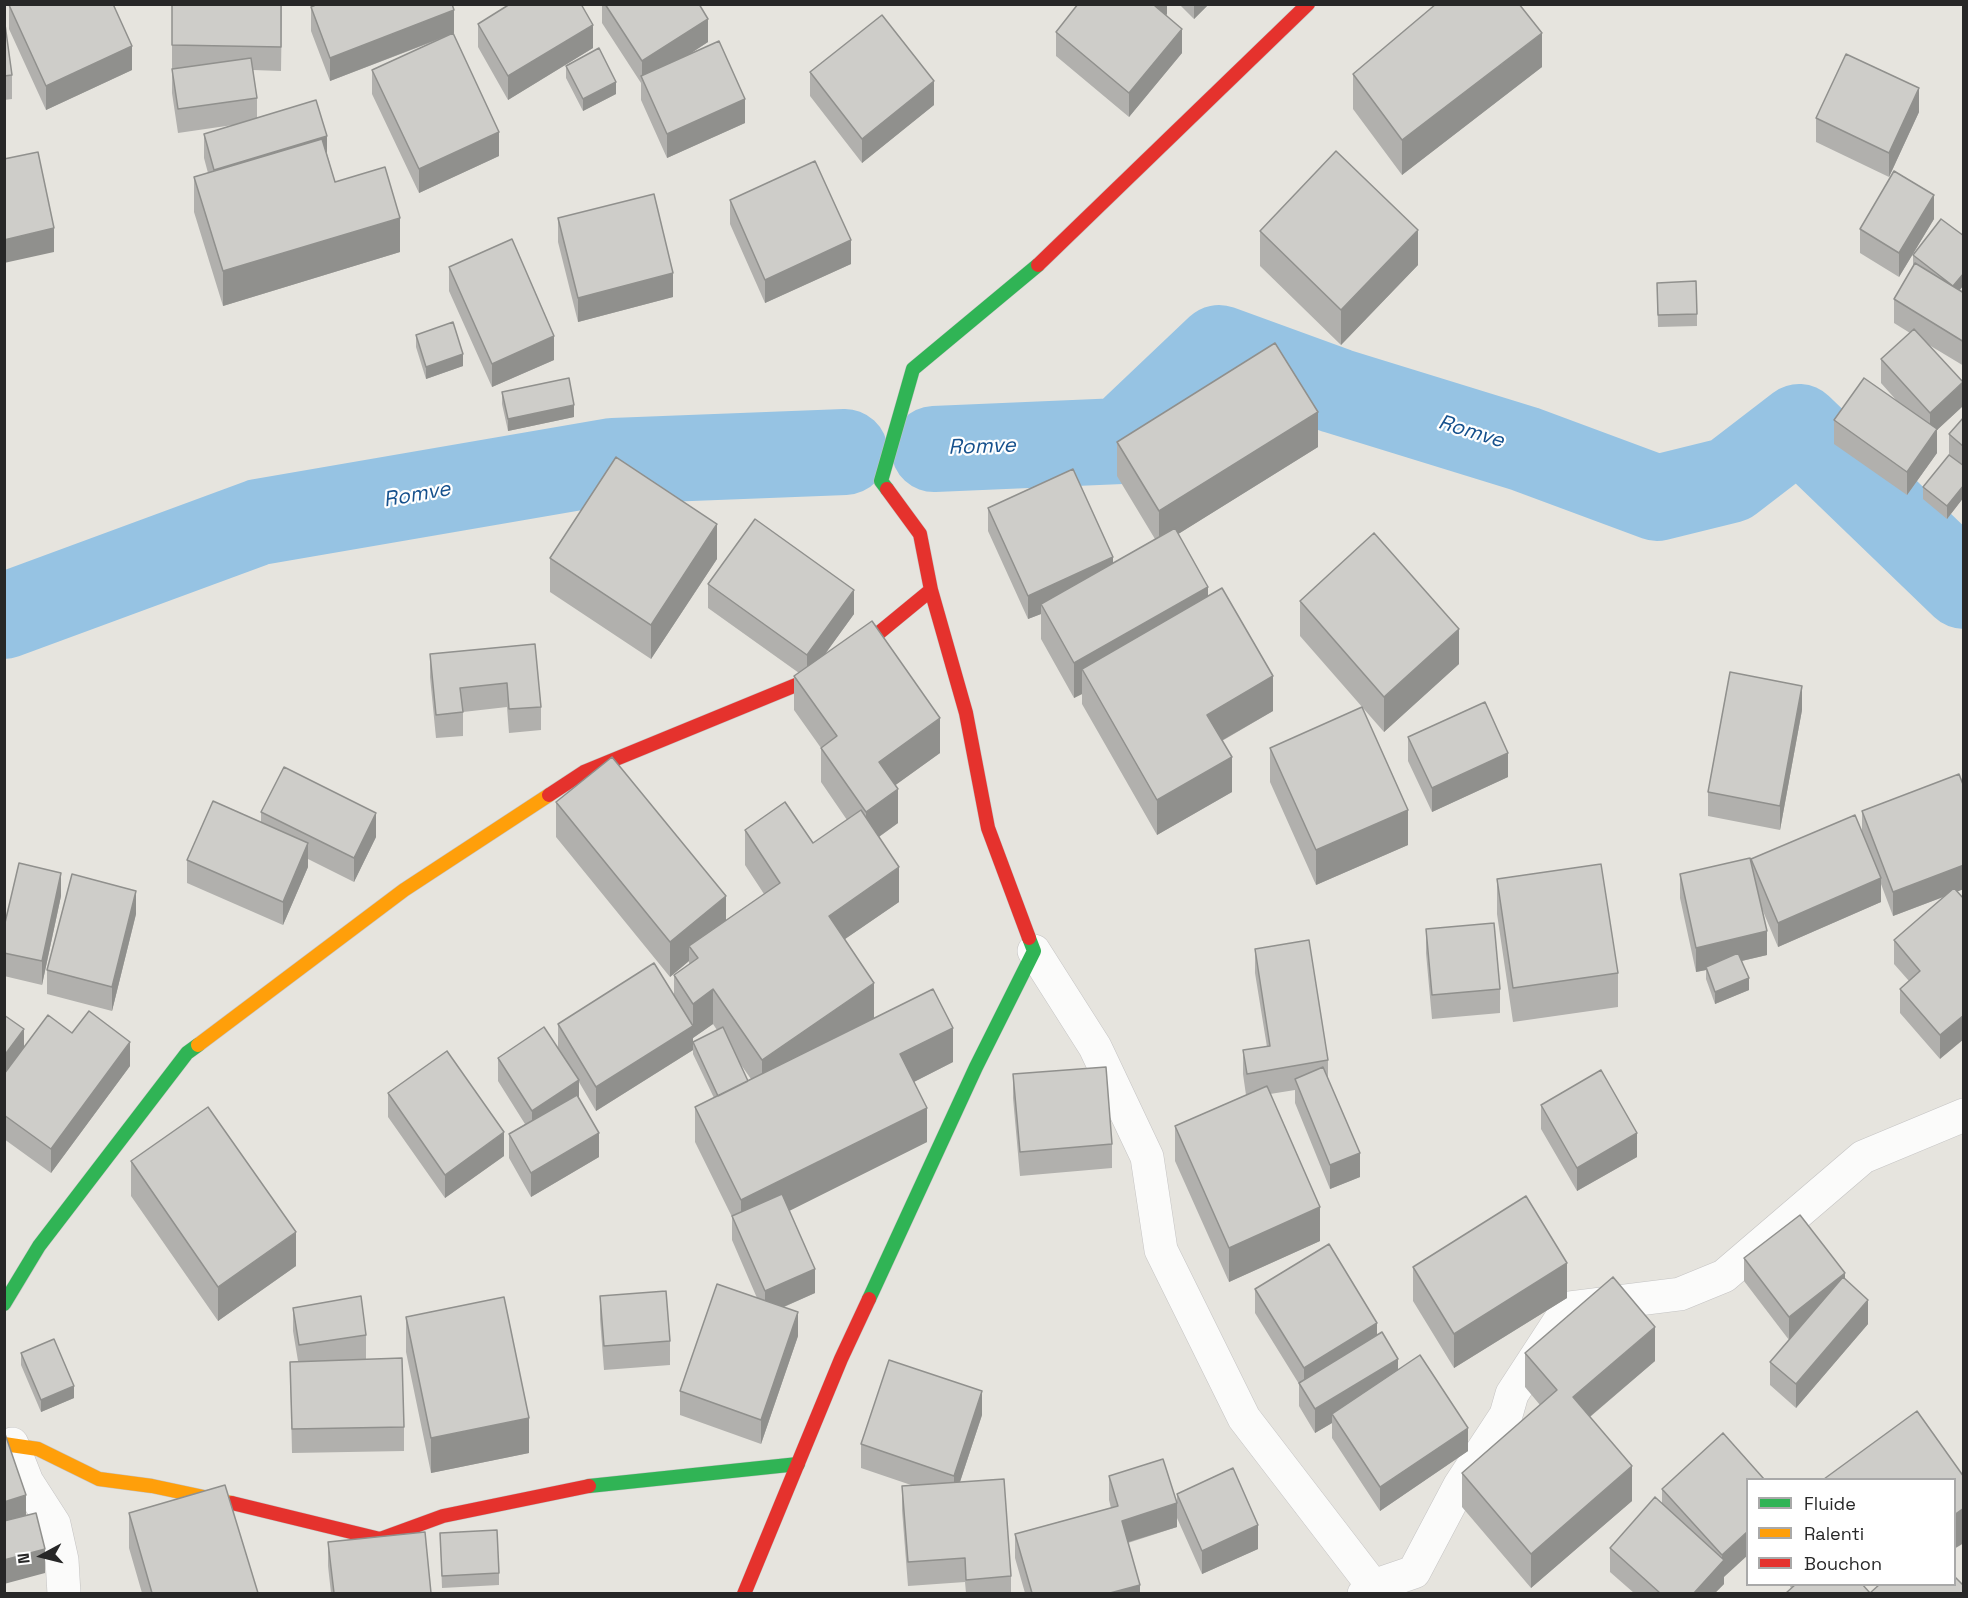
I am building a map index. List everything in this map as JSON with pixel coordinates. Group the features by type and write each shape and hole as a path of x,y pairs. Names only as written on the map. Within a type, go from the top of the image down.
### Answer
{"street":[{"path":"1308,4 1033,270 913,369 881,481 920,534 931,590 966,713 988,828 1034,951 1065,996 1095,1047 1147,1157 1161,1250 1244,1418 1374,1591 1414,1572 1460,1485 1506,1415 1512,1394 1568,1308 1680,1294 1724,1276 1863,1157 1964,1115"},
{"path":"4,1304 39,1246 187,1053 404,890 585,772 835,669 931,590"},
{"path":"744,1593 856,1327 976,1067 1034,951"},
{"path":"8,1444 38,1449 99,1479 152,1486 380,1539 443,1516 579,1487 798,1464"},
{"path":"8,1444 27,1482 54,1524 62,1560 64,1593"}],"building":[{"path":"10,4 113,4 132,46 46,86"},
{"path":"172,4 281,4 281,47 172,45"},
{"path":"318,4 452,4 454,10 330,58 311,7"},
{"path":"510,4 581,4 593,25 508,76 478,24"},
{"path":"605,4 699,4 708,19 642,61"},
{"path":"1078,4 1156,4 1155,6 1182,29 1129,93 1056,32"},
{"path":"1436,4 1519,4 1542,33 1402,140 1353,74"},
{"path":"882,15 934,81 862,139 810,72"},
{"path":"4,17 12,75 4,76"},
{"path":"453,33 499,132 419,169 372,70"},
{"path":"719,41 745,99 667,134 641,76"},
{"path":"599,48 616,82 583,99 566,66"},
{"path":"1846,54 1919,88 1889,153 1816,118"},
{"path":"251,58 257,98 178,109 172,69"},
{"path":"316,100 327,136 214,170 204,134"},
{"path":"322,139 335,182 385,167 400,218 223,271 194,177"},
{"path":"1336,151 1418,230 1341,310 1260,231"},
{"path":"38,152 54,228 4,240 4,159"},
{"path":"815,161 851,240 765,280 730,200"},
{"path":"1894,171 1934,195 1899,253 1860,229"},
{"path":"654,194 673,273 578,298 558,218"},
{"path":"1941,219 1964,236 1964,273 1953,286 1913,255"},
{"path":"512,239 554,336 492,364 449,267"},
{"path":"1915,263 1964,293 1964,342 1894,299"},
{"path":"1696,281 1697,314 1658,315 1657,283"},
{"path":"453,322 463,354 426,367 416,335"},
{"path":"1914,329 1963,382 1930,413 1881,359"},
{"path":"1275,343 1318,412 1159,511 1117,442"},
{"path":"569,378 574,405 508,419 502,392"},
{"path":"1864,378 1937,429 1907,472 1834,420"},
{"path":"1964,417 1964,447 1949,434"},
{"path":"1949,455 1964,466 1964,485 1947,506 1923,487"},
{"path":"616,457 717,524 651,625 550,558"},
{"path":"1073,469 1113,557 1028,596 988,508"},
{"path":"755,519 854,590 807,655 708,584"},
{"path":"1175,528 1208,587 1074,663 1041,604"},
{"path":"1374,533 1459,629 1384,697 1300,601"},
{"path":"1222,588 1273,676 1207,715 1232,757 1157,800 1082,669"},
{"path":"872,621 940,718 879,762 898,789 866,812 821,748 837,736 794,676"},
{"path":"535,644 541,707 509,709 507,683 460,688 463,712 436,715 430,654"},
{"path":"1730,672 1802,686 1780,806 1708,792"},
{"path":"1485,702 1508,753 1432,788 1408,737"},
{"path":"1362,707 1408,810 1316,850 1270,748"},
{"path":"612,757 726,896 670,942 556,802"},
{"path":"284,767 376,813 354,858 261,812"},
{"path":"1959,774 1964,787 1964,865 1893,892 1862,811"},
{"path":"213,801 308,843 283,902 187,860"},
{"path":"785,802 813,843 861,810 899,867 829,916 874,983 762,1060 713,989 693,1004 674,975 698,958 689,946 780,883 745,830"},
{"path":"1855,815 1881,878 1778,923 1751,859"},
{"path":"1750,858 1767,931 1696,948 1680,874"},
{"path":"19,863 61,873 42,961 4,953 4,927"},
{"path":"1601,864 1618,973 1513,988 1497,879"},
{"path":"72,874 136,891 112,987 47,970"},
{"path":"1954,888 1964,899 1964,1015 1940,1035 1900,989 1920,971 1894,940"},
{"path":"1494,923 1500,989 1432,995 1426,929"},
{"path":"1309,940 1328,1060 1247,1074 1243,1050 1270,1046 1255,949"},
{"path":"1738,953 1749,978 1715,992 1706,967"},
{"path":"654,963 693,1026 596,1087 558,1024"},
{"path":"933,989 953,1028 900,1054 927,1108 741,1200 695,1107"},
{"path":"89,1011 130,1042 51,1149 4,1115 4,1074 48,1015 72,1033"},
{"path":"4,1015 24,1029 4,1056"},
{"path":"544,1027 579,1080 532,1111 498,1058"},
{"path":"723,1027 748,1081 718,1096 693,1042"},
{"path":"447,1051 504,1132 445,1175 388,1093"},
{"path":"1106,1067 1112,1144 1020,1152 1013,1074"},
{"path":"1323,1067 1360,1153 1330,1165 1295,1079"},
{"path":"1601,1070 1637,1133 1577,1168 1541,1105"},
{"path":"1267,1086 1320,1207 1229,1248 1175,1126"},
{"path":"577,1095 599,1133 531,1173 509,1134"},
{"path":"208,1107 296,1232 218,1287 131,1161"},
{"path":"782,1194 815,1269 765,1291 732,1216"},
{"path":"1526,1196 1567,1263 1454,1334 1413,1267"},
{"path":"1800,1215 1845,1273 1789,1317 1744,1258"},
{"path":"1329,1244 1377,1323 1304,1368 1255,1289"},
{"path":"1613,1277 1655,1327 1573,1397 1632,1466 1531,1554 1462,1473 1557,1390 1525,1353"},
{"path":"1843,1277 1868,1300 1796,1384 1770,1362"},
{"path":"717,1284 798,1312 761,1420 680,1391"},
{"path":"666,1291 670,1341 604,1346 600,1296"},
{"path":"361,1296 366,1335 299,1345 293,1308"},
{"path":"504,1297 529,1418 431,1438 406,1317"},
{"path":"1382,1332 1398,1359 1315,1409 1299,1383"},
{"path":"54,1339 74,1386 41,1400 21,1353"},
{"path":"1420,1355 1468,1428 1380,1487 1332,1414"},
{"path":"402,1358 404,1427 292,1429 290,1362"},
{"path":"889,1360 982,1391 954,1476 861,1444"},
{"path":"1917,1411 1964,1477 1964,1508 1956,1514 1956,1478 1825,1478"},
{"path":"4,1431 26,1495 4,1502"},
{"path":"1723,1433 1763,1478 1746,1478 1746,1533 1722,1555 1662,1489"},
{"path":"1163,1459 1177,1503 1122,1521 1140,1585 1110,1593 1032,1593 1015,1534 1118,1506 1109,1476"},
{"path":"1233,1468 1258,1525 1202,1551 1177,1494"},
{"path":"1004,1479 1011,1576 966,1580 965,1558 908,1562 902,1486"},
{"path":"225,1485 258,1593 152,1593 129,1513"},
{"path":"1655,1497 1724,1560 1694,1593 1660,1593 1610,1548"},
{"path":"36,1513 45,1549 4,1560 4,1521"},
{"path":"497,1530 499,1573 442,1576 440,1533"},
{"path":"425,1532 431,1593 334,1593 328,1542"},
{"path":"1956,1578 1964,1586 1964,1593 1870,1593 1878,1586 1956,1586"},
{"path":"1794,1586 1864,1586 1870,1593 1786,1593"}],"waterway":[{"name":"Romve","path":"934,449 1121,441 1219,348 1337,391 1525,449 1657,498 1730,480 1799,427 1964,586"},
{"name":"Romve","path":"4,616 259,522 613,461 845,452"}],"traffic: fast":[{"path":"887,489 881,481 913,369 1038,265"},
{"path":"869,1299 976,1067 1034,951 1029,938"},
{"path":"4,1304 39,1246 187,1053 198,1045"},
{"path":"589,1486 798,1464"}],"traffic: slow":[{"path":"198,1045 404,890 549,795"},
{"path":"4,1444 38,1449 99,1479 152,1486 232,1503"}],"traffic: jam":[{"path":"1038,265 1308,4"},
{"path":"887,489 920,534 931,590 966,713 988,828 1029,938"},
{"path":"549,795 584,772 835,669 931,590"},
{"path":"744,1594 841,1359 869,1299"},
{"path":"232,1503 380,1539 443,1516 589,1486"}]}
